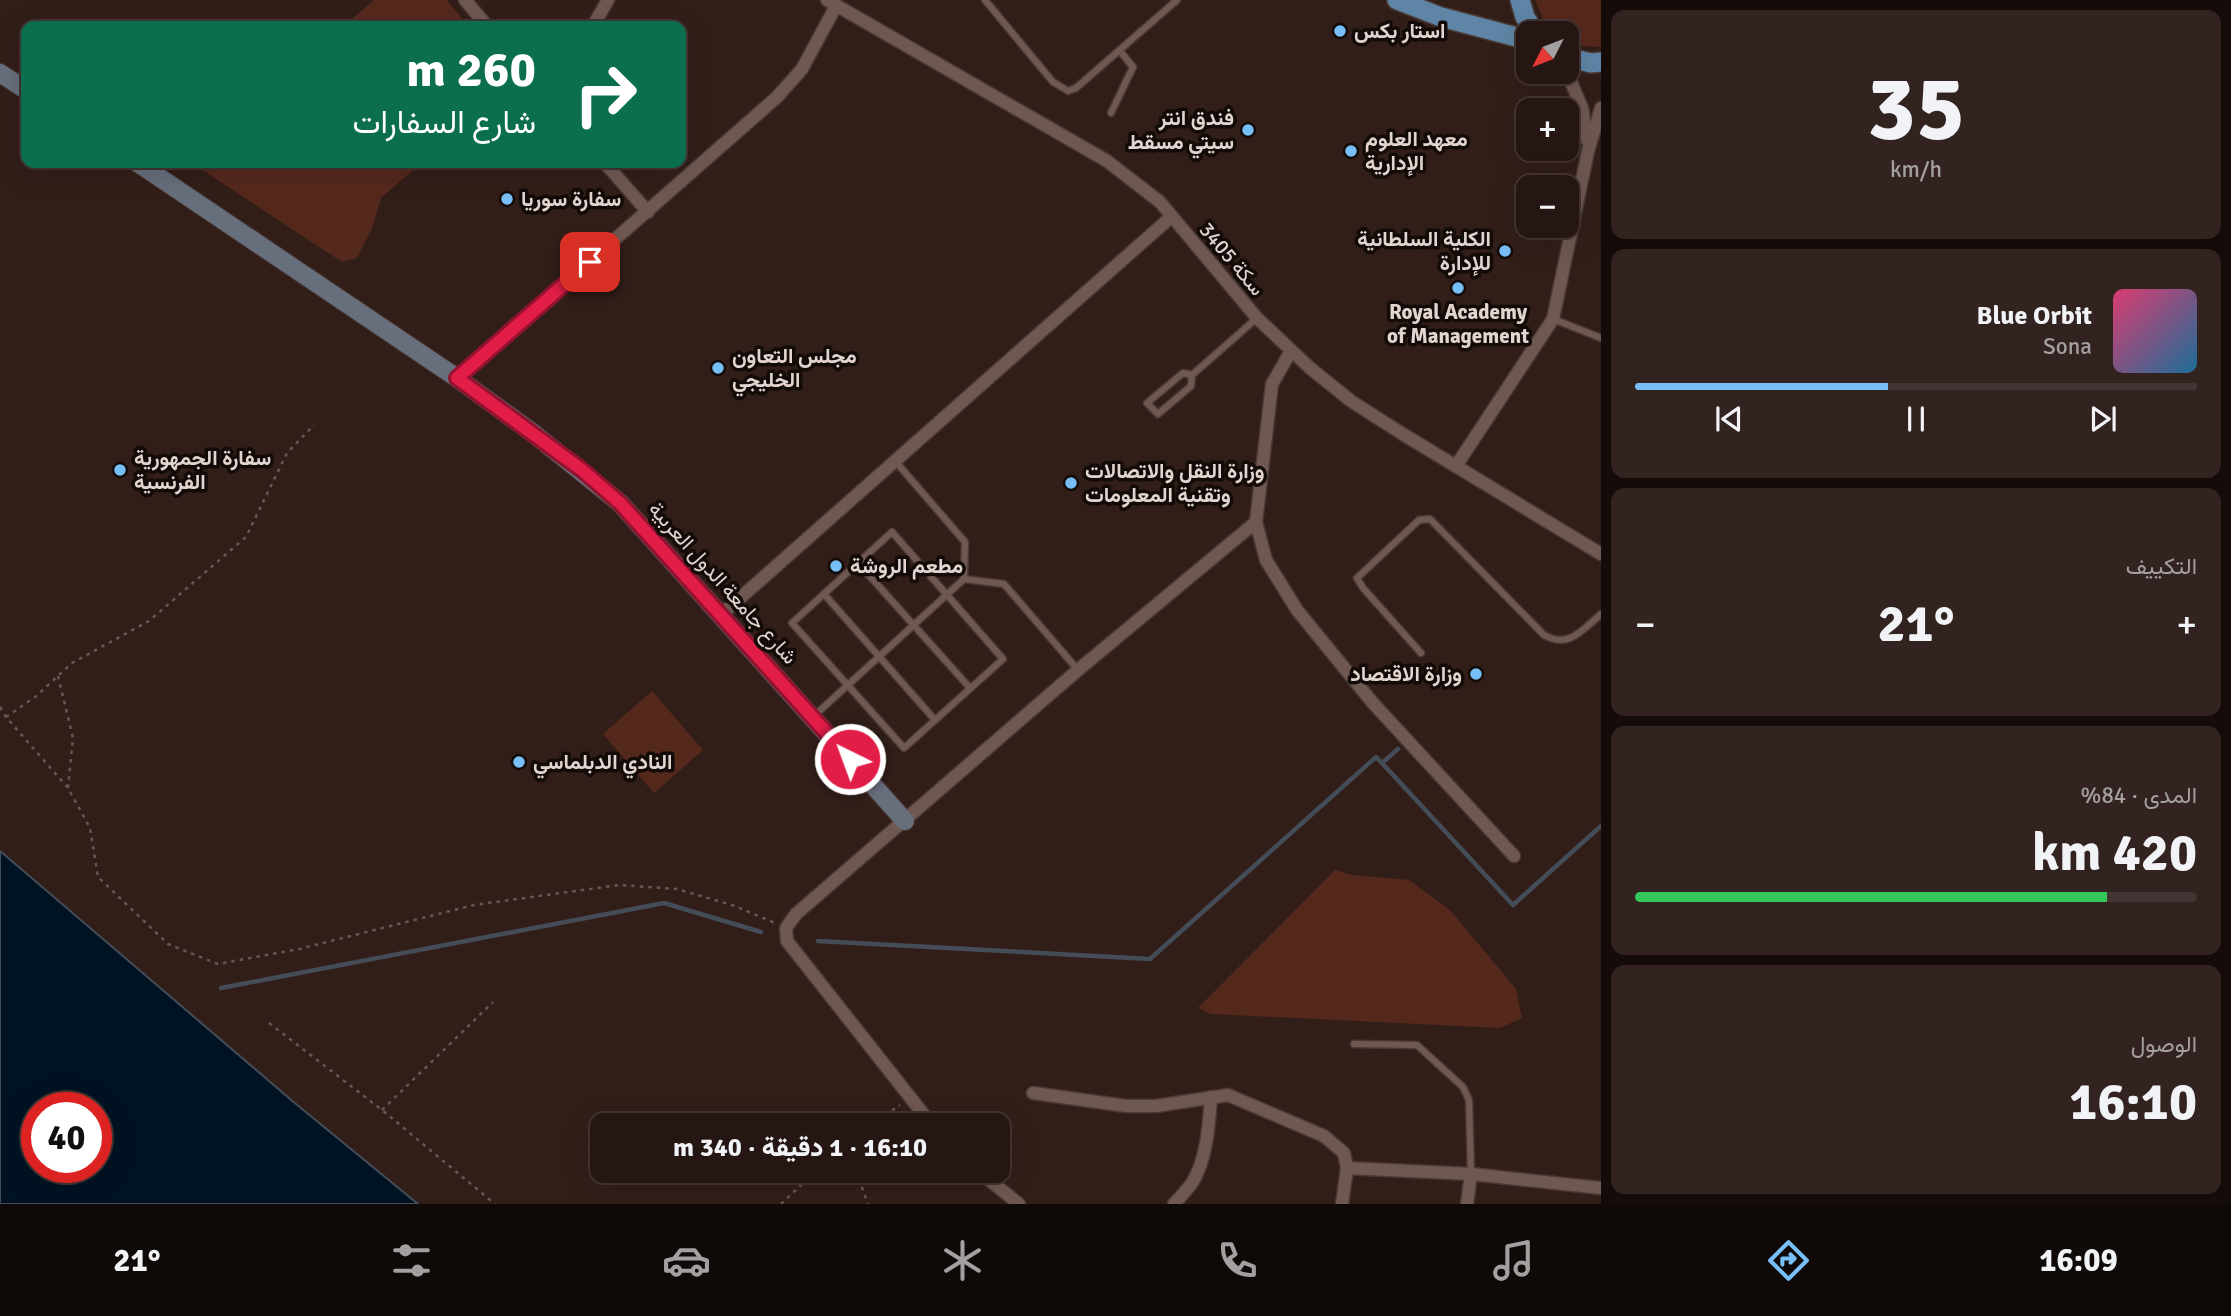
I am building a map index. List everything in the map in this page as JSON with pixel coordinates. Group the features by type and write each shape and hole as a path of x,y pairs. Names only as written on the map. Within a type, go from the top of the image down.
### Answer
{"main road":[{"path":"1397,0 1441,17 1516,37"},
{"path":"1520,0 1528,21"},
{"path":"1579,60 1601,62"}],"street":[{"path":"464,0 483,21"},
{"path":"596,21 608,0"},
{"path":"457,378 777,97 802,69 832,3"},
{"name":"سكة 3405","path":"832,3 1107,161 1160,202 1257,318 1291,351 1352,401 1601,554"},
{"path":"0,72 21,87"},
{"path":"1572,84 1582,108 1588,151"},
{"path":"1456,466 1553,319 1588,151 1601,108"},
{"name":"شارع جامعة الدول العربية","path":"145,168 457,378 582,470 620,503 905,821"},
{"path":"609,168 648,212"},
{"path":"722,614 1171,217"},
{"path":"1291,351 1272,384 1256,523 1266,560 1297,610 1372,702 1514,856"},
{"path":"923,1113 787,941 786,928 796,914 1078,670 1256,523"},
{"path":"1033,1093 1126,1106 1156,1107 1228,1095 1324,1136 1344,1153 1347,1168 1342,1204"},
{"path":"1174,1204 1198,1171 1209,1125 1211,1097"},
{"path":"1347,1168 1471,1174 1601,1188"},
{"path":"1467,1204 1471,1174"},
{"path":"993,1183 1018,1204"}],"lane":[{"path":"985,0 1053,82 1068,91 1076,88 1177,0"},
{"path":"1111,113 1133,67 1120,51"},
{"path":"1192,375 1183,373 1147,403 1158,414 1191,386 1192,375 1257,318"},
{"path":"1553,319 1601,338"},
{"path":"813,717 964,579 965,542 895,461"},
{"path":"1421,653 1357,578 1419,520 1430,519 1544,635 1554,641 1572,639 1601,614"},
{"path":"892,532 1003,659 904,748 792,623 824,594 892,532"},
{"path":"858,563 970,688"},
{"path":"964,579 1004,584 1078,670"},
{"path":"824,594 935,720"},
{"path":"1354,1044 1417,1045 1463,1087 1469,1100 1471,1174"}],"path":[{"path":"6,717 35,697 72,663 149,621 246,537 287,453 314,425"},
{"path":"58,676 73,738 68,788"},
{"path":"0,707 68,788 90,828 98,877 168,944 218,964 299,949 474,905 619,885 677,889 735,906 786,928"},
{"path":"382,1110 493,1002"},
{"path":"269,1023 382,1110 495,1204"},
{"path":"889,1113 911,1098"},
{"path":"781,1204 803,1183"},
{"path":"860,1183 868,1204"}],"shaded area":[{"path":"374,0 447,0 464,21 350,21"},
{"path":"1535,0 1601,0 1601,47 1579,45 1579,21 1543,19"},
{"path":"200,168 415,168 381,198 372,228 357,258 342,262"},
{"path":"652,691 703,750 654,793 603,734"},
{"path":"1335,870 1352,875 1409,880 1450,910 1516,989 1522,1018 1500,1028 1211,1014 1198,1008"}],"water":[{"path":"0,851 296,1104 418,1204 0,1204"}],"waterway":[{"path":"818,941 1150,959 1376,757 1382,763 1398,749"},
{"path":"1382,763 1513,905 1601,826"},
{"path":"221,988 664,903 761,932"}],"place":[{"name":"استار بكس","path":"1340,31"},
{"name":"فندق انتر سيتي مسقط","path":"1248,130"},
{"name":"معهد العلوم الإدارية","path":"1351,151"},
{"name":"سفارة سوريا","path":"507,199"},
{"name":"الكلية السلطانية للإدارة","path":"1505,251"},
{"name":"Royal Academy of Management","path":"1458,288"},
{"name":"مجلس التعاون الخليجي","path":"718,368"},
{"name":"سفارة الجمهورية الفرنسية","path":"120,470"},
{"name":"وزارة النقل والاتصالات وتقنية المعلومات","path":"1071,483"},
{"name":"مطعم الروشة","path":"836,566"},
{"name":"وزارة الاقتصاد","path":"1476,674"},
{"name":"النادي الدبلماسي","path":"519,762"}],"route":[{"path":"590,262 457,378 582,470 620,503 850,759"}]}
